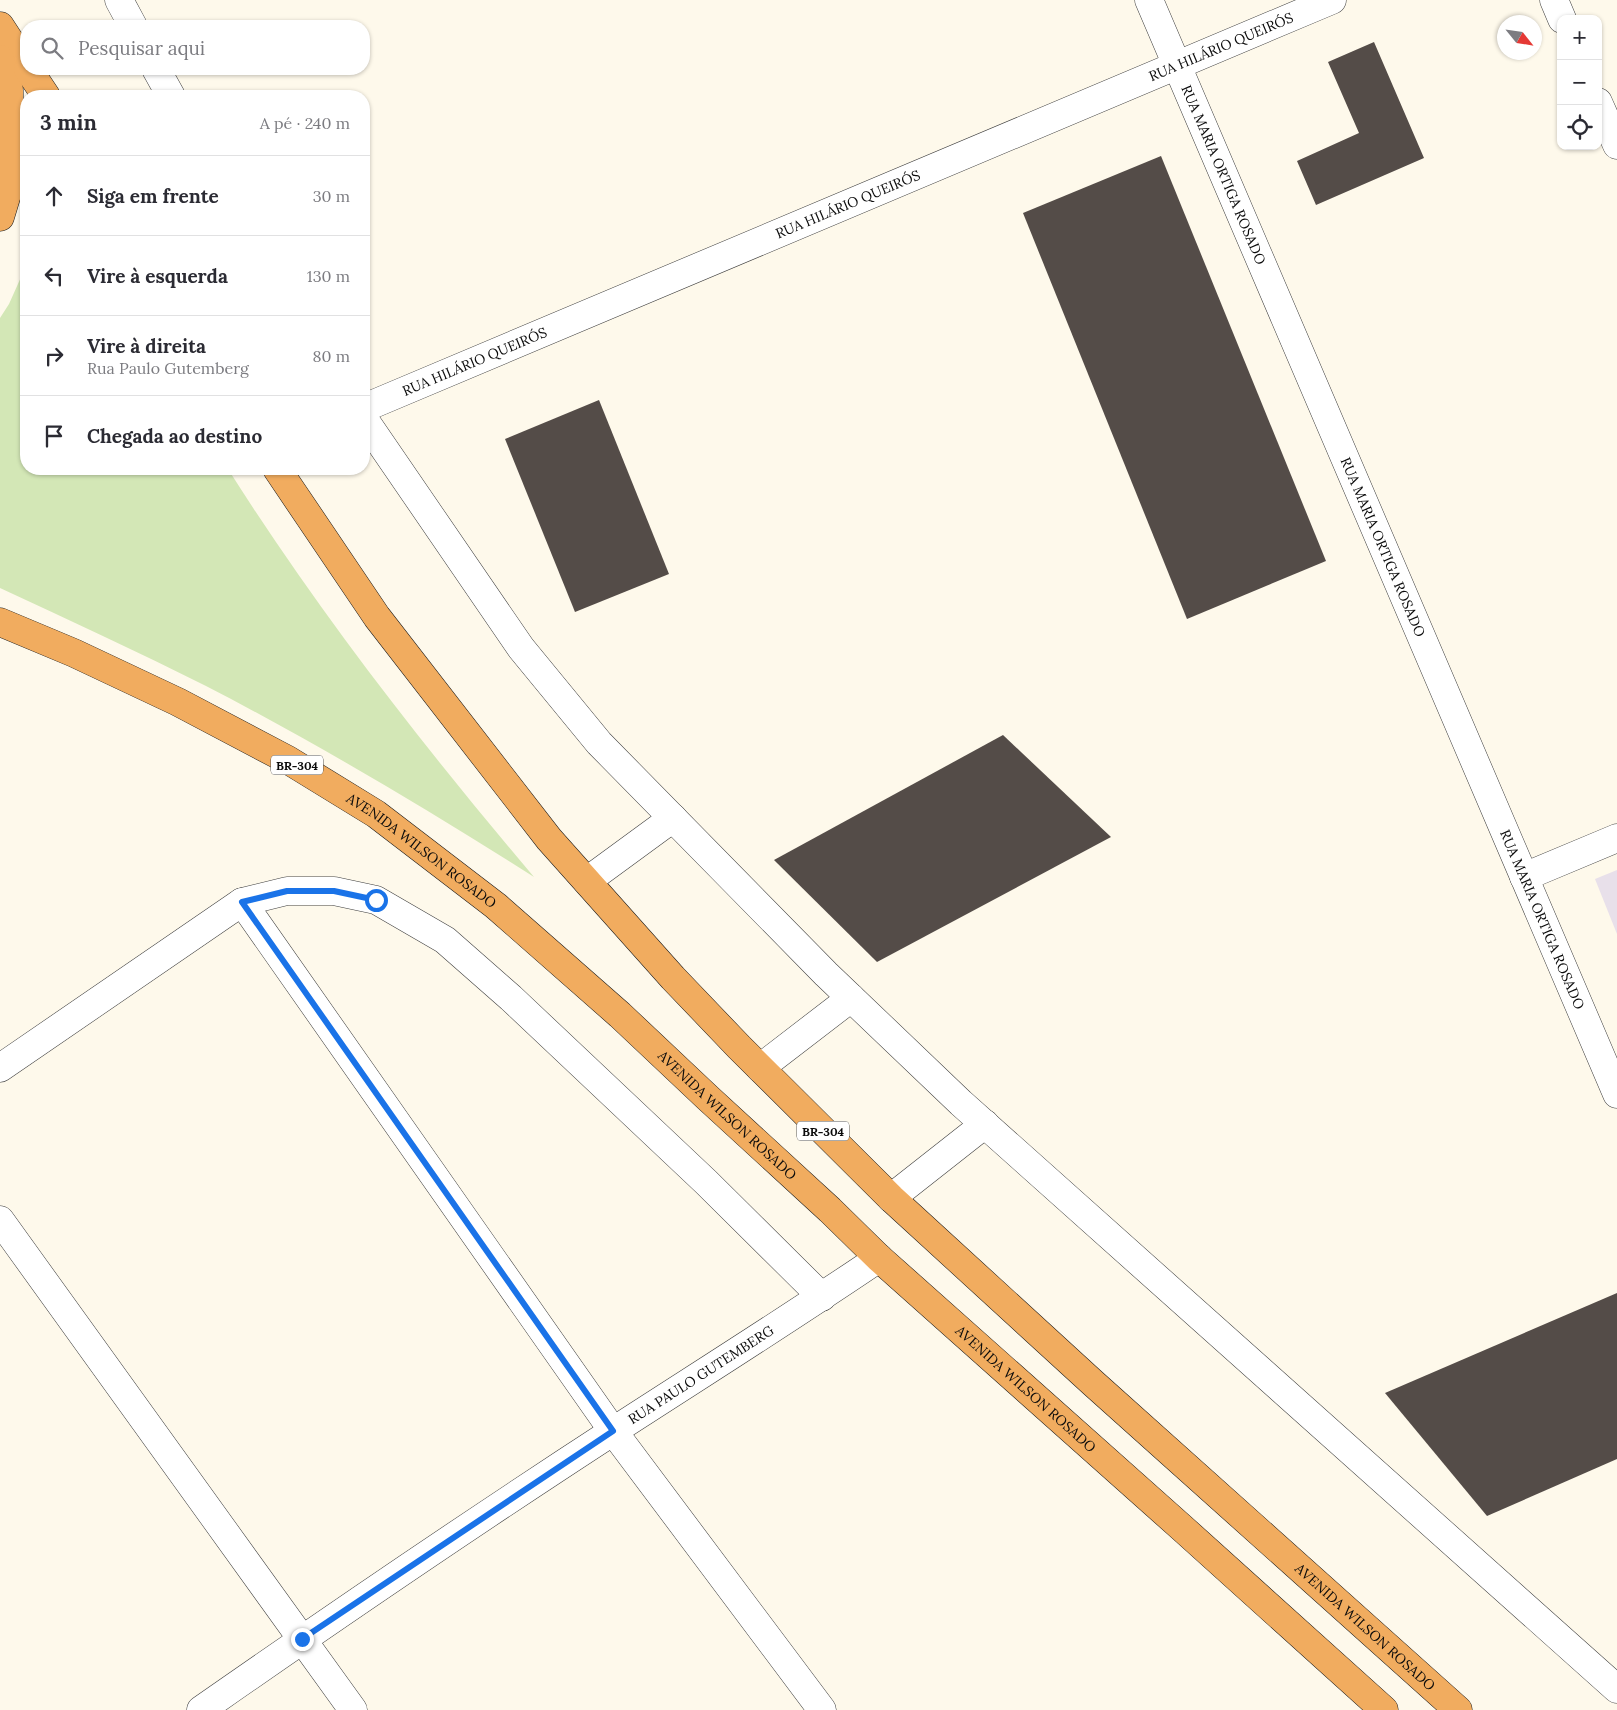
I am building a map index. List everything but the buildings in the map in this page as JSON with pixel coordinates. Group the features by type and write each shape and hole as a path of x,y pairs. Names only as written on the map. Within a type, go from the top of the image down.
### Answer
{"highway":[{"path":"0,26 20,56"},
{"path":"0,59 9,90 10,184 0,218"},
{"path":"32,75 42,90"},
{"name":"AVENIDA WILSON ROSADO","path":"281,475 377,618 549,839 673,978 760,1068 891,1198 1092,1383 1458,1710"},
{"name":"AVENIDA WILSON ROSADO","path":"0,622 74,653 178,702 288,760 376,814 496,906 620,1015 879,1258 1174,1520 1384,1710"}],"street":[{"path":"119,0 130,20"},
{"name":"RUA MARIA ORTIGA ROSADO","path":"1149,0 1617,1094"},
{"name":"RUA HILÁRIO QUEIRÓS","path":"370,405 1332,0"},
{"path":"1554,0 1560,15"},
{"path":"159,75 168,90"},
{"path":"1599,105 1617,145"},
{"path":"370,428 521,648 599,743 672,818 851,998 985,1124 1617,1689"},
{"path":"586,881 672,818"},
{"path":"1524,877 1617,838"},
{"path":"0,1068 242,902 287,891 334,891 376,900 445,940 511,998 706,1182 822,1297"},
{"path":"242,902 613,1431 822,1710"},
{"path":"760,1068 851,998"},
{"path":"891,1198 985,1124"},
{"path":"0,1220 353,1710"},
{"name":"RUA PAULO GUTEMBERG","path":"201,1710 302,1639 613,1431 822,1297 879,1258"}],"shaded area":[{"path":"1617,870 1617,934 1595,879"}],"green space":[{"path":"20,279 20,475 232,475 299,575 374,678 453,779 534,877 372,778 248,708 155,661 0,588 0,318 9,304"}],"route":[{"path":"302,1639 613,1431 242,902 287,891 334,891 376,900"}]}
